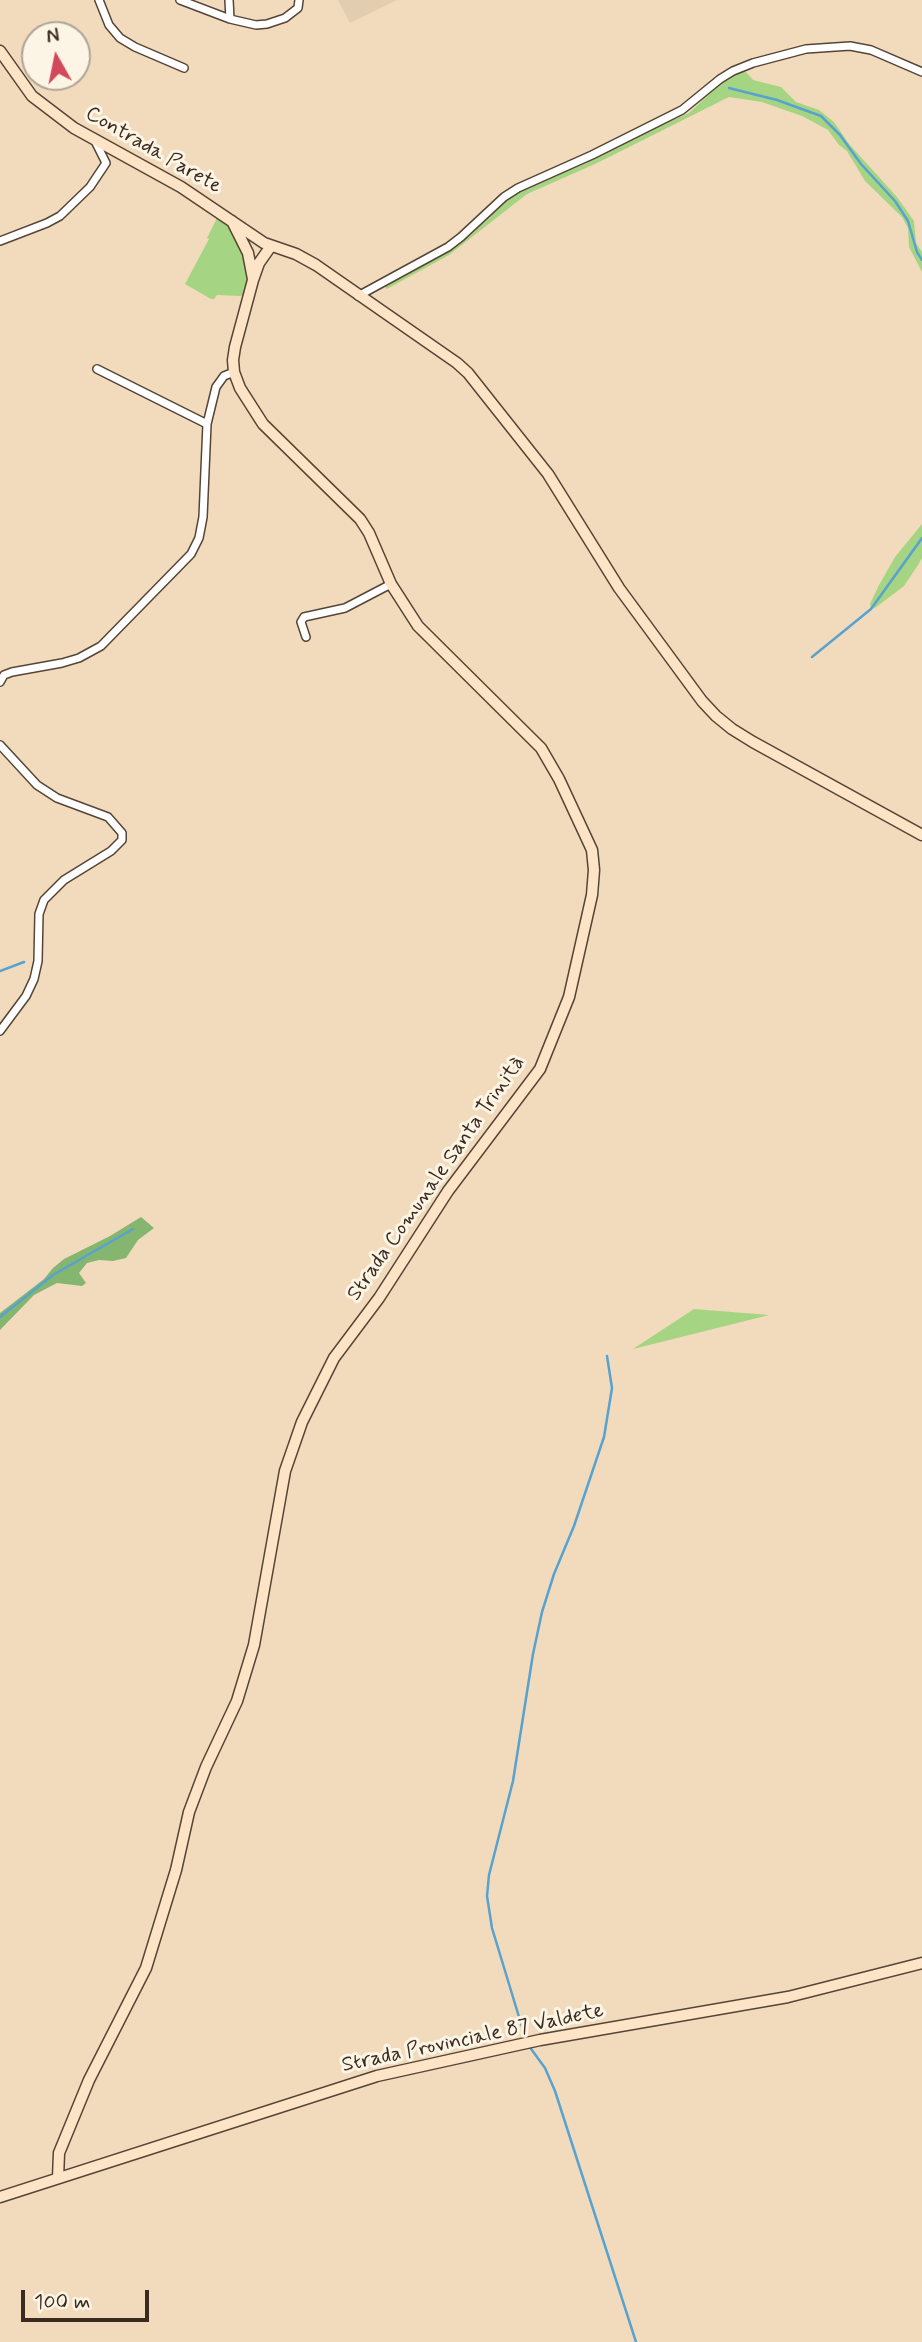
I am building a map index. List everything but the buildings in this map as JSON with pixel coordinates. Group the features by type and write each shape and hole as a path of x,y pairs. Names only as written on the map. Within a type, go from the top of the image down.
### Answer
{"street":[{"path":"99,0 109,25 120,38 184,68"},
{"path":"180,0 230,19 256,25 285,18 298,8 299,0"},
{"path":"229,0 230,19"},
{"path":"357,296 448,247 504,197 518,188 682,110 720,79 753,63 806,49 850,46 871,50 922,72"},
{"name":"Contrada Parete","path":"0,51 32,96 50,112 95,141 181,187 256,238 316,265 468,373 548,474 619,588 716,716 753,742 922,835"},
{"path":"0,241 61,216 90,187 106,163 95,141"},
{"name":"Contrada Parete","path":"232,220 248,253 253,280"},
{"path":"248,253 256,238"},
{"path":"256,238 259,263"},
{"path":"253,280 259,263 271,246"},
{"name":"Strada Comunale Santa Trinità","path":"58,2178 59,2153 89,2080 150,1957 176,1870 189,1812 237,1701 254,1645 285,1471 302,1422 334,1358 379,1298 448,1191 540,1069 569,997 592,895 592,850 559,779 541,748 418,626 391,584 360,519 263,424 249,406 234,372 233,360 253,280"},
{"path":"97,369 207,424"},
{"path":"0,682 4,675 12,672 62,663 79,658 101,646 191,554 199,538 203,517 207,424 216,387 224,376 234,372"},
{"path":"306,637 301,622 304,617 345,608 391,584"},
{"path":"0,744 37,785 57,798 108,817 122,832 122,840 111,851 64,880 44,900 39,914 38,961 34,979 0,1031"},
{"name":"Strada Provinciale 87 Valdete","path":"0,2197 354,2083 452,2058 788,1997 922,1963"}],"shaded area":[{"path":"338,0 397,0 350,23"}],"green space":[{"path":"744,70 753,80 781,87 796,102 819,110 834,122 849,144 897,197 914,221 916,243 922,252 922,272 909,247 908,228 902,217 865,181 847,151 828,130 802,116 762,102 729,97 595,164 527,194 449,255 387,289 384,286 469,237 510,198 531,185 580,166 689,113 722,82"},
{"path":"218,216 226,221 233,231 244,254 247,278 244,294 241,296 217,295 211,299 185,284"},
{"path":"922,524 922,558 918,565 904,586 871,609 870,604 895,557"},
{"path":"141,1217 154,1228 138,1240 126,1258 87,1263 79,1273 86,1283 82,1286 57,1283 34,1295 0,1330 0,1313 44,1279 64,1259"},
{"path":"694,1309 769,1315 633,1349"}],"waterway":[{"path":"729,88 777,100 821,116 895,201 908,221 922,260"},
{"path":"812,657 871,609 922,538"},
{"path":"0,971 24,962"},
{"path":"0,1317 53,1275 133,1229"},
{"path":"526,2040 492,1928 487,1896 489,1875 513,1781 542,1612 604,1437 612,1388 607,1356"},
{"path":"529,2046 545,2068 555,2091 636,2342"}]}
